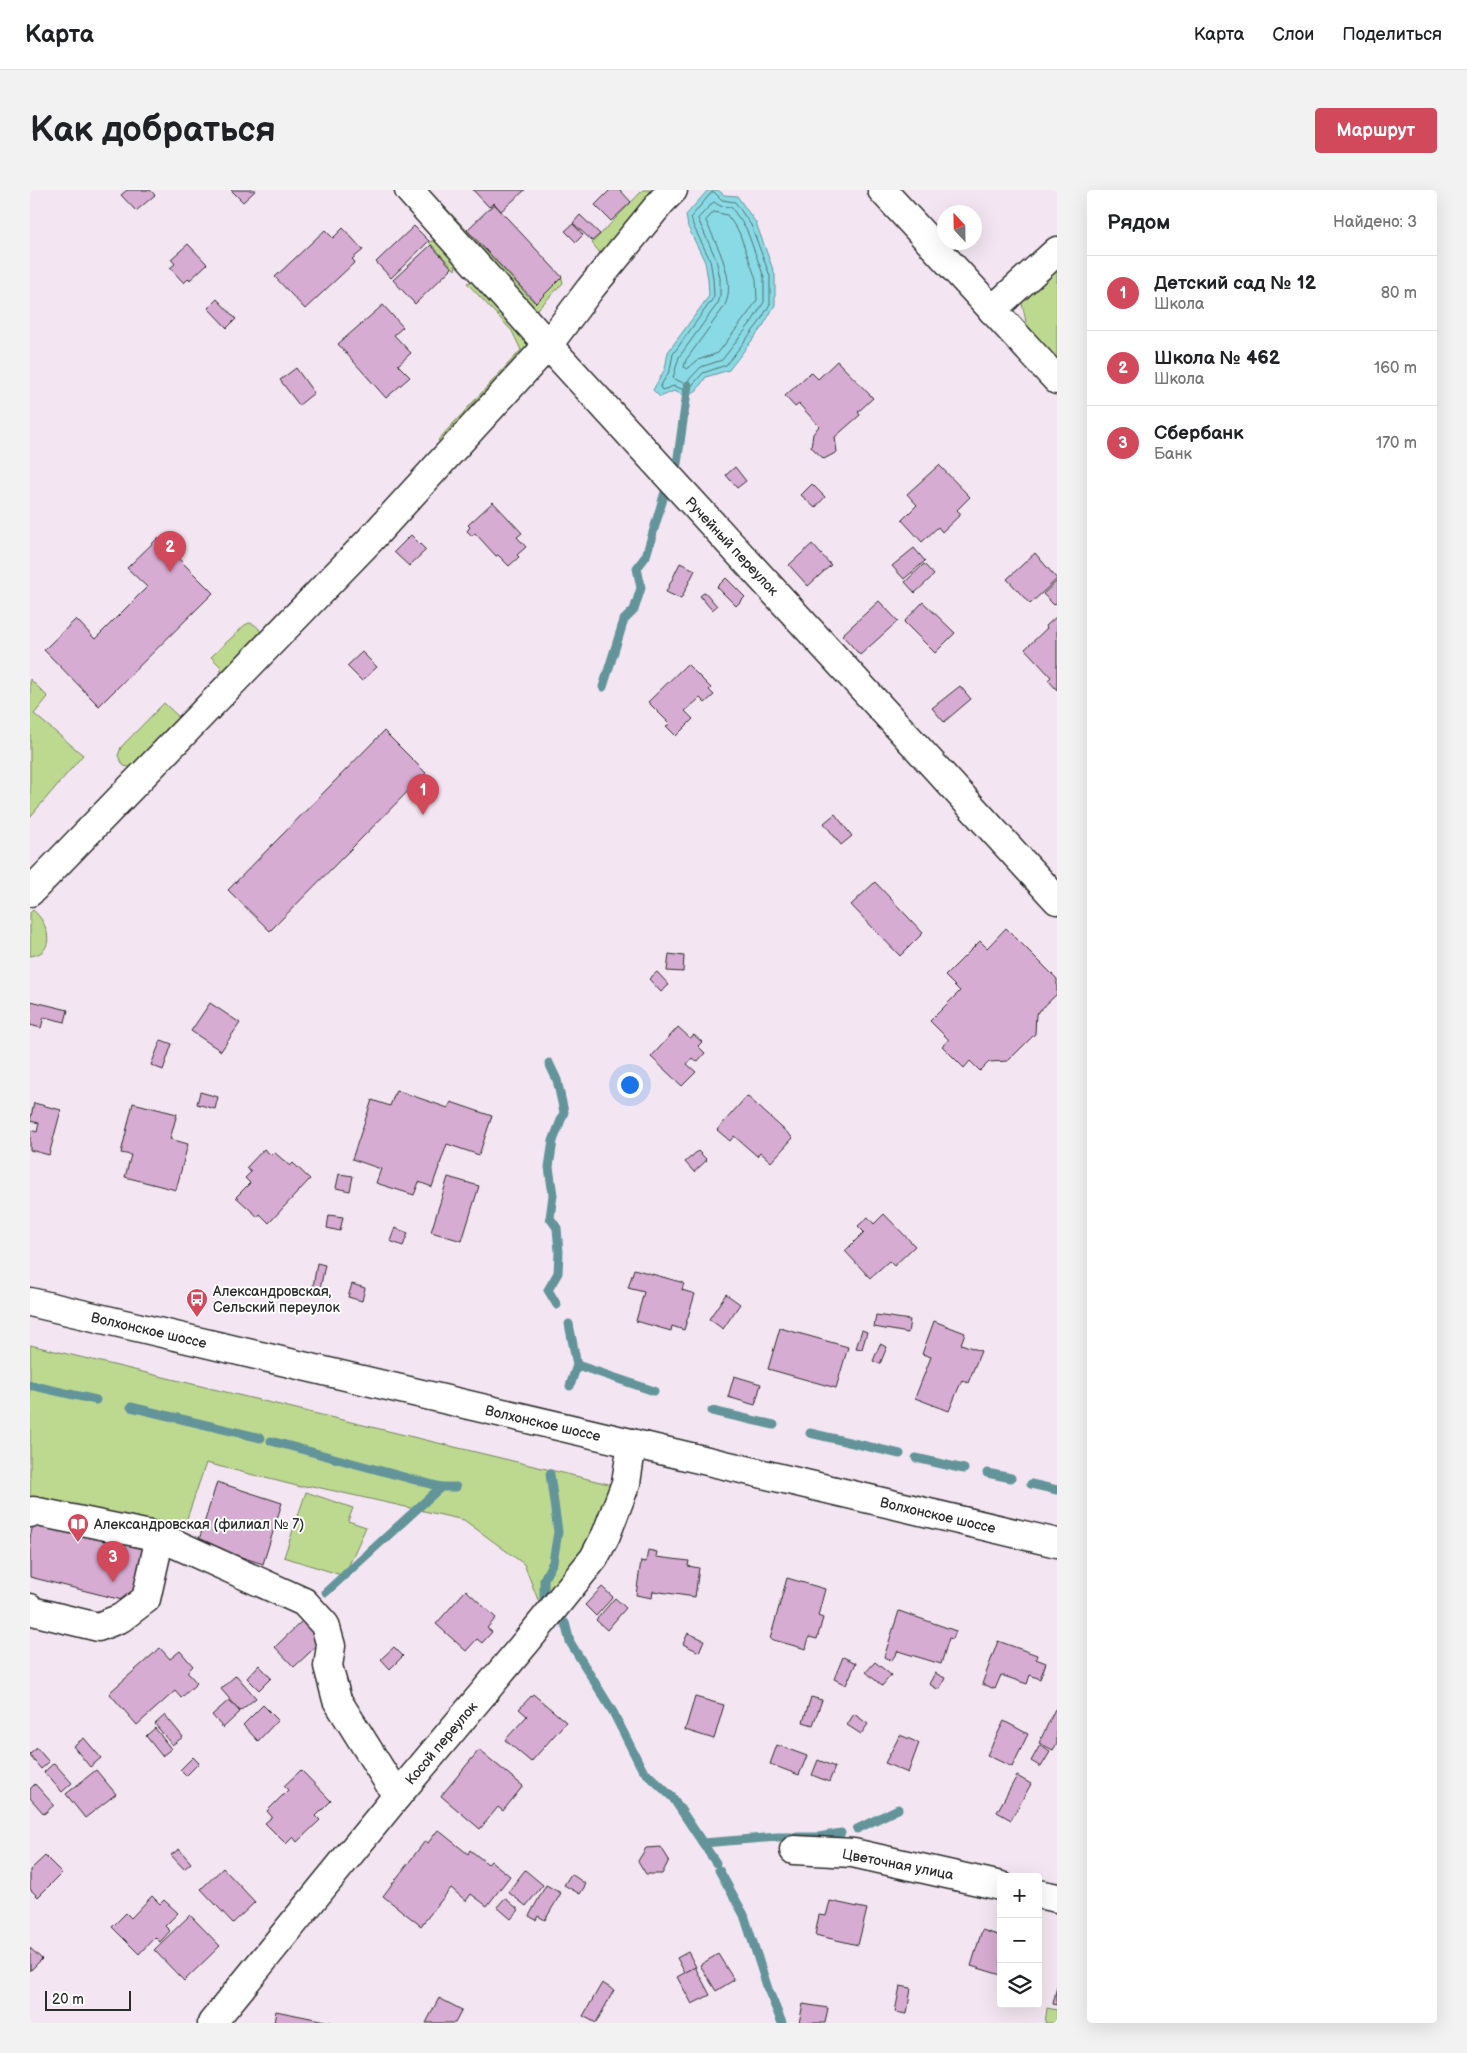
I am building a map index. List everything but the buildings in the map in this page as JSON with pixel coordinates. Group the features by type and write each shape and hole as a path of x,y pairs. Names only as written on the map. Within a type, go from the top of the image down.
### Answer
{"street":[{"name":"Ручейный переулок","path":"409,190 548,345 1057,900"},
{"path":"30,892 364,546 548,345 590,289 673,190"},
{"path":"882,190 1057,380"},
{"path":"992,310 1057,251"},
{"name":"Волхонское шоссе","path":"30,1302 1057,1543"},
{"name":"Косой переулок","path":"212,2023 594,1558 606,1535 626,1483 632,1443"},
{"path":"30,1513 33,1511 160,1537 304,1602 325,1625 330,1646 328,1666 337,1700 397,1796"},
{"path":"30,1608 32,1611 98,1627 121,1618 146,1599 160,1537"},
{"name":"Цветочная улица","path":"794,1850 853,1853 997,1885"},
{"path":"1042,1895 1057,1898"}],"green space":[{"path":"643,190 663,190 604,258 592,243"},
{"path":"443,205 534,302 561,275 563,283 538,309 532,310 440,212"},
{"path":"440,238 457,258 455,270 429,242"},
{"path":"1057,261 1057,361 1027,326 1021,299"},
{"path":"477,280 529,340 528,349 441,444 438,440 521,350 512,331 467,283"},
{"path":"249,623 258,627 261,636 224,674 220,670 222,668 211,657"},
{"path":"30,679 48,697 34,714 83,755 30,817"},
{"path":"164,703 181,719 134,768 124,766 118,756 121,747"},
{"path":"33,910 43,922 48,936 44,949 39,954 30,956 30,913"},
{"path":"30,1345 617,1486 593,1548 542,1610 524,1564 464,1520 312,1486 301,1487 206,1463 180,1539 30,1502"},
{"path":"306,1492 353,1508 348,1521 366,1527 344,1576 284,1557"},
{"path":"1047,2008 1057,2010 1057,2023 1045,2023"}],"water":[{"path":"708,190 718,190 724,195 737,196 756,223 775,275 775,305 763,326 729,370 706,377 697,390 687,397 674,391 660,397 653,390 665,369 668,352 709,296 705,262 688,227 686,215"}],"waterway":[{"path":"677,464 688,385"},
{"path":"603,687 624,620 634,610 641,588 637,568 646,556 665,492"},
{"path":"549,1063 557,1080 564,1112 553,1141 549,1167 553,1195 550,1218 557,1228 559,1252 558,1273 548,1290 557,1305"},
{"path":"569,1324 577,1365 570,1386"},
{"path":"577,1365 654,1391"},
{"path":"30,1385 96,1400"},
{"path":"131,1407 261,1438"},
{"path":"712,1411 774,1425"},
{"path":"810,1433 900,1454"},
{"path":"271,1441 441,1487 456,1487"},
{"path":"916,1458 964,1469"},
{"path":"987,1473 1011,1478"},
{"path":"550,1474 558,1532 553,1562 544,1579 544,1601 565,1623 570,1642 613,1712 642,1769 673,1798 716,1863"},
{"path":"1031,1484 1057,1490"},
{"path":"326,1592 441,1487"},
{"path":"857,1829 898,1809"},
{"path":"703,1843 777,1837 819,1837 841,1833"},
{"path":"719,1870 744,1915 768,1989 782,2023"}],"place":[{"name":"Школа № 462","path":"170,572"},
{"name":"Детский сад № 12","path":"423,815"},
{"name":"Александровская, Сельский переулок","path":"197,1318"},
{"name":"Александровская (филиал № 7)","path":"78,1543"},
{"name":"Сбербанк","path":"113,1582"}]}
